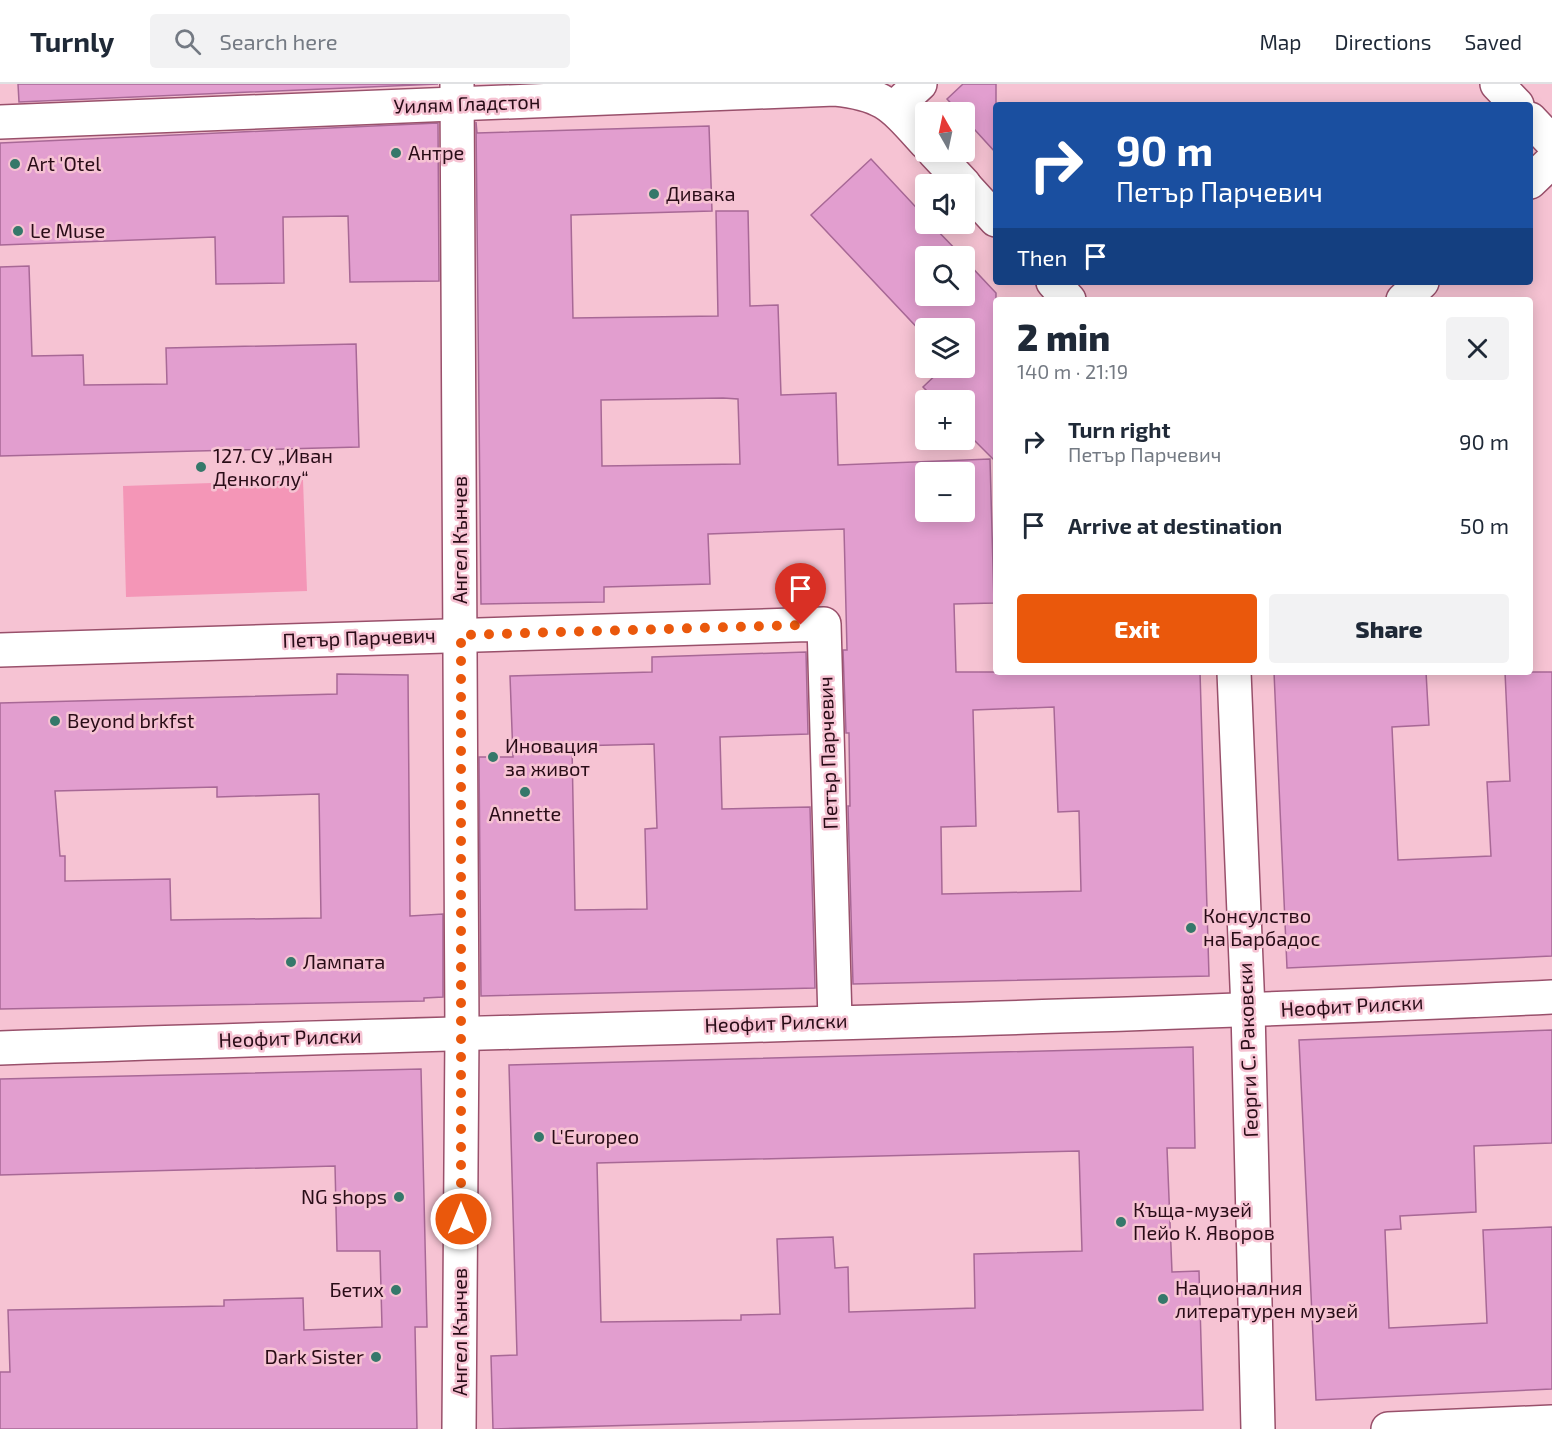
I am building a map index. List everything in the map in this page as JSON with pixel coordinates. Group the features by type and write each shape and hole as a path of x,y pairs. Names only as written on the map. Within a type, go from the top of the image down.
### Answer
{"street":[{"path":"894,108 920,84"},
{"path":"1497,84 1513,102"},
{"name":"Уилям Гладстон","path":"0,122 457,94 835,89 866,92 894,108 915,131"},
{"name":"Ангел Кънчев","path":"457,94 462,1032 459,1429"},
{"path":"1533,122 1552,142"},
{"path":"1533,179 1552,161"},
{"path":"943,162 954,174"},
{"path":"975,197 993,217"},
{"path":"1056,285 1066,297"},
{"path":"1406,297 1419,285"},
{"name":"Петър Парчевич","path":"0,650 824,624 835,1022"},
{"name":"Георги С. Раковски","path":"1234,675 1248,1010 1258,1429"},
{"name":"Неофит Рилски","path":"0,1048 462,1032 1248,1010 1552,997"},
{"path":"1388,1429 1552,1422"}],"shaded area":[{"path":"303,480 307,591 126,597 123,486"}],"building":[{"path":"18,84 438,84 19,102"},
{"path":"963,84 996,84 996,102 993,102 993,150 975,130 975,102 950,102 947,99"},
{"path":"476,122 477,133 709,126 712,211 571,215 573,318 718,316 716,211 748,211 750,306 778,305 781,395 836,393 838,465 990,459 993,603 954,604 956,672 993,672 993,675 1200,675 1209,976 853,984 848,806 850,806 849,733 846,733 843,650 847,650 844,529 708,534 710,584 604,587 604,602 481,604","holes":["738,399 740,464 602,466 601,400","1054,707 1058,812 1079,811 1081,891 942,894 941,827 976,826 973,710"]},
{"path":"438,123 439,281 350,282 348,216 283,217 284,283 216,284 215,237 0,245 0,143"},
{"path":"871,159 915,206 915,234 941,234 952,246 915,246 915,306 975,306 975,271 996,293 996,297 993,297 993,459 975,441 975,390 926,390 923,387 932,378 975,378 975,318 915,318 915,325 811,215"},
{"path":"29,266 32,356 83,355 84,385 167,384 166,348 356,344 359,447 0,456 0,267"},
{"path":"806,652 808,734 720,737 722,809 810,807 815,988 481,996 479,757 513,757 510,676 652,672 652,657","holes":["654,744 657,828 645,829 647,909 575,910 572,746"]},
{"path":"1552,672 1552,956 1287,968 1274,675 1426,675 1429,725 1392,727 1398,860 1491,856 1487,782 1510,781 1505,675"},
{"path":"337,674 408,675 410,916 443,914 443,997 424,998 424,1001 0,1009 0,703 337,694","holes":["217,787 217,797 319,794 321,918 171,920 170,879 65,881 65,856 60,856 55,791"]},
{"path":"1552,1030 1552,1143 1474,1146 1476,1212 1400,1216 1401,1229 1385,1230 1389,1328 1487,1323 1483,1230 1552,1227 1552,1389 1316,1400 1299,1040"},
{"path":"1193,1047 1195,1148 1167,1148 1172,1272 1199,1271 1203,1410 493,1429 491,1356 517,1355 509,1065","holes":["1079,1151 1082,1251 974,1254 975,1308 849,1312 848,1267 835,1268 833,1237 777,1239 780,1314 741,1315 741,1320 601,1322 597,1163"]},
{"path":"421,1069 427,1327 415,1327 417,1429 0,1429 0,1372 10,1372 8,1310 224,1306 224,1300 303,1298 304,1330 382,1327 380,1251 337,1251 335,1166 0,1175 0,1079"}],"place":[{"name":"Антре","path":"396,153"},
{"name":"Art 'Otel","path":"15,164"},
{"name":"Дивака","path":"654,194"},
{"name":"Le Muse","path":"18,231"},
{"name":"127. СУ „Иван Денкоглу“","path":"201,467"},
{"name":"Beyond brkfst","path":"55,721"},
{"name":"Иновация за живот","path":"493,757"},
{"name":"Annette","path":"525,792"},
{"name":"Консулство на Барбадос","path":"1191,928"},
{"name":"Лампата","path":"291,962"},
{"name":"L'Europeo","path":"539,1137"},
{"name":"NG shops","path":"399,1197"},
{"name":"Къща-музей Пейо К. Яворов","path":"1121,1222"},
{"name":"Бетих","path":"396,1290"},
{"name":"Националния литературен музей","path":"1163,1299"},
{"name":"Dark Sister","path":"376,1357"}],"route":[{"path":"461,1219 461,635 801,625"}]}
